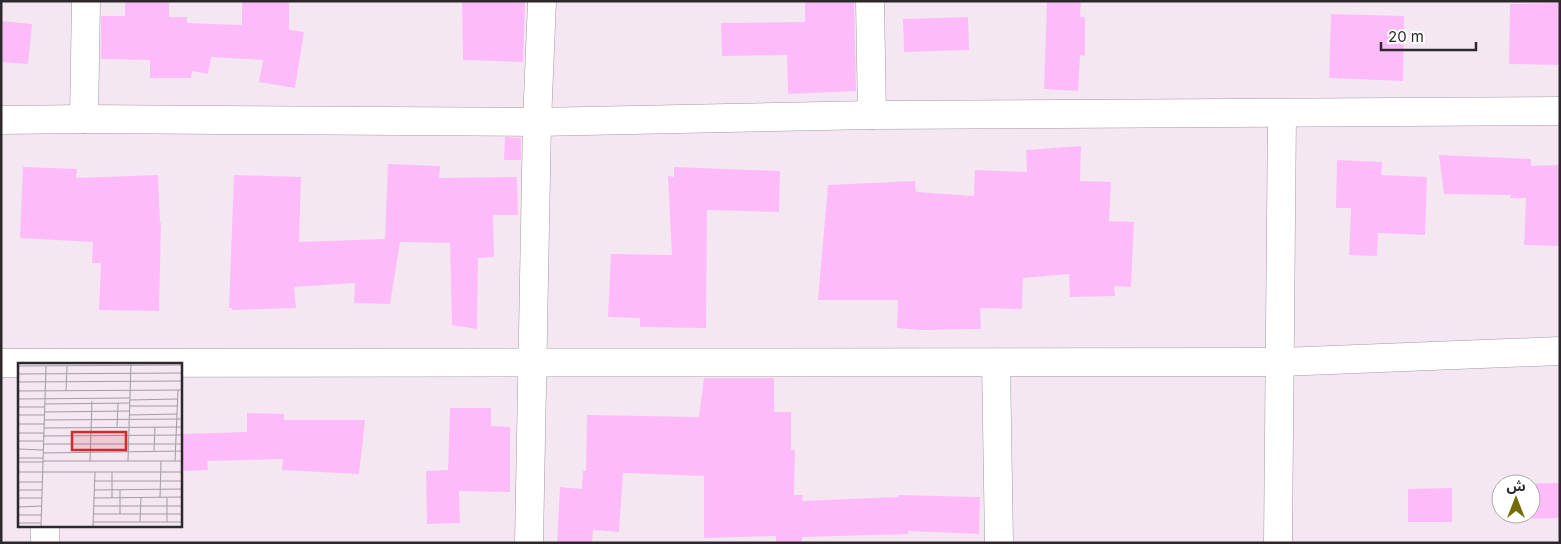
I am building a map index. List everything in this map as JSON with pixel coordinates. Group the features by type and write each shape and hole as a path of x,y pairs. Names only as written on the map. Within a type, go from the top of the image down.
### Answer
{"street":[{"path":"84,118 86,1"},
{"path":"528,543 537,122 542,1"},
{"path":"870,1 872,115"},
{"path":"1,120 84,118 537,122 872,115 1560,111"},
{"path":"1278,543 1282,113"},
{"path":"1,363 1281,362 1560,352"},
{"path":"996,363 999,543"},
{"path":"45,526 45,543"}],"building":[{"path":"125,1 169,1 169,17 187,17 187,23 242,25 242,1 289,1 289,30 304,32 295,88 259,82 263,60 211,57 208,74 192,71 191,78 150,78 150,60 101,59 101,16 125,16"},
{"path":"462,1 525,1 523,62 463,60"},
{"path":"805,1 854,1 856,91 788,94 787,55 722,56 721,23 805,22"},
{"path":"1047,1 1081,1 1080,17 1085,17 1085,56 1080,55 1078,91 1044,89"},
{"path":"1560,3 1560,65 1509,64 1510,4"},
{"path":"1331,14 1404,16 1403,81 1329,78"},
{"path":"968,17 969,50 904,52 903,19"},
{"path":"1,21 32,24 28,64 1,62"},
{"path":"505,137 521,138 521,160 504,160"},
{"path":"1081,146 1080,181 1111,182 1109,221 1134,222 1131,287 1114,286 1115,296 1070,297 1069,274 1023,278 1022,309 980,308 981,329 921,330 897,328 898,300 818,300 828,185 915,181 916,192 974,196 975,170 1027,172 1026,150"},
{"path":"1439,155 1531,159 1531,166 1560,165 1560,246 1524,245 1526,198 1510,198 1511,195 1444,194"},
{"path":"1337,160 1382,162 1381,175 1427,177 1425,235 1378,233 1377,256 1349,255 1351,208 1336,208"},
{"path":"388,164 440,166 439,178 517,177 518,215 493,215 494,257 478,258 477,329 452,325 450,243 400,242 390,304 354,303 355,283 294,287 296,308 232,310 232,308 229,308 234,175 301,177 299,242 385,239"},
{"path":"23,167 77,169 76,178 158,175 161,223 159,311 99,310 101,263 92,263 93,242 20,238"},
{"path":"674,167 780,171 779,212 707,210 706,328 640,327 640,318 608,317 611,254 672,255 668,176 674,177"},
{"path":"704,378 774,378 774,412 791,412 791,450 795,450 794,495 803,495 802,501 898,497 898,495 980,497 979,534 908,531 908,534 802,537 802,543 776,543 776,536 704,538 704,476 623,473 619,532 593,530 592,543 557,543 560,487 582,489 583,471 586,471 587,415 699,417"},
{"path":"450,408 491,408 491,426 510,427 510,492 459,491 460,523 427,524 426,471 448,470"},
{"path":"247,413 284,414 284,420 365,420 359,474 282,470 283,459 207,461 208,470 184,471 181,434 247,432"},
{"path":"1541,483 1560,483 1560,518 1541,518"},
{"path":"1452,488 1452,522 1408,522 1408,489"}]}
